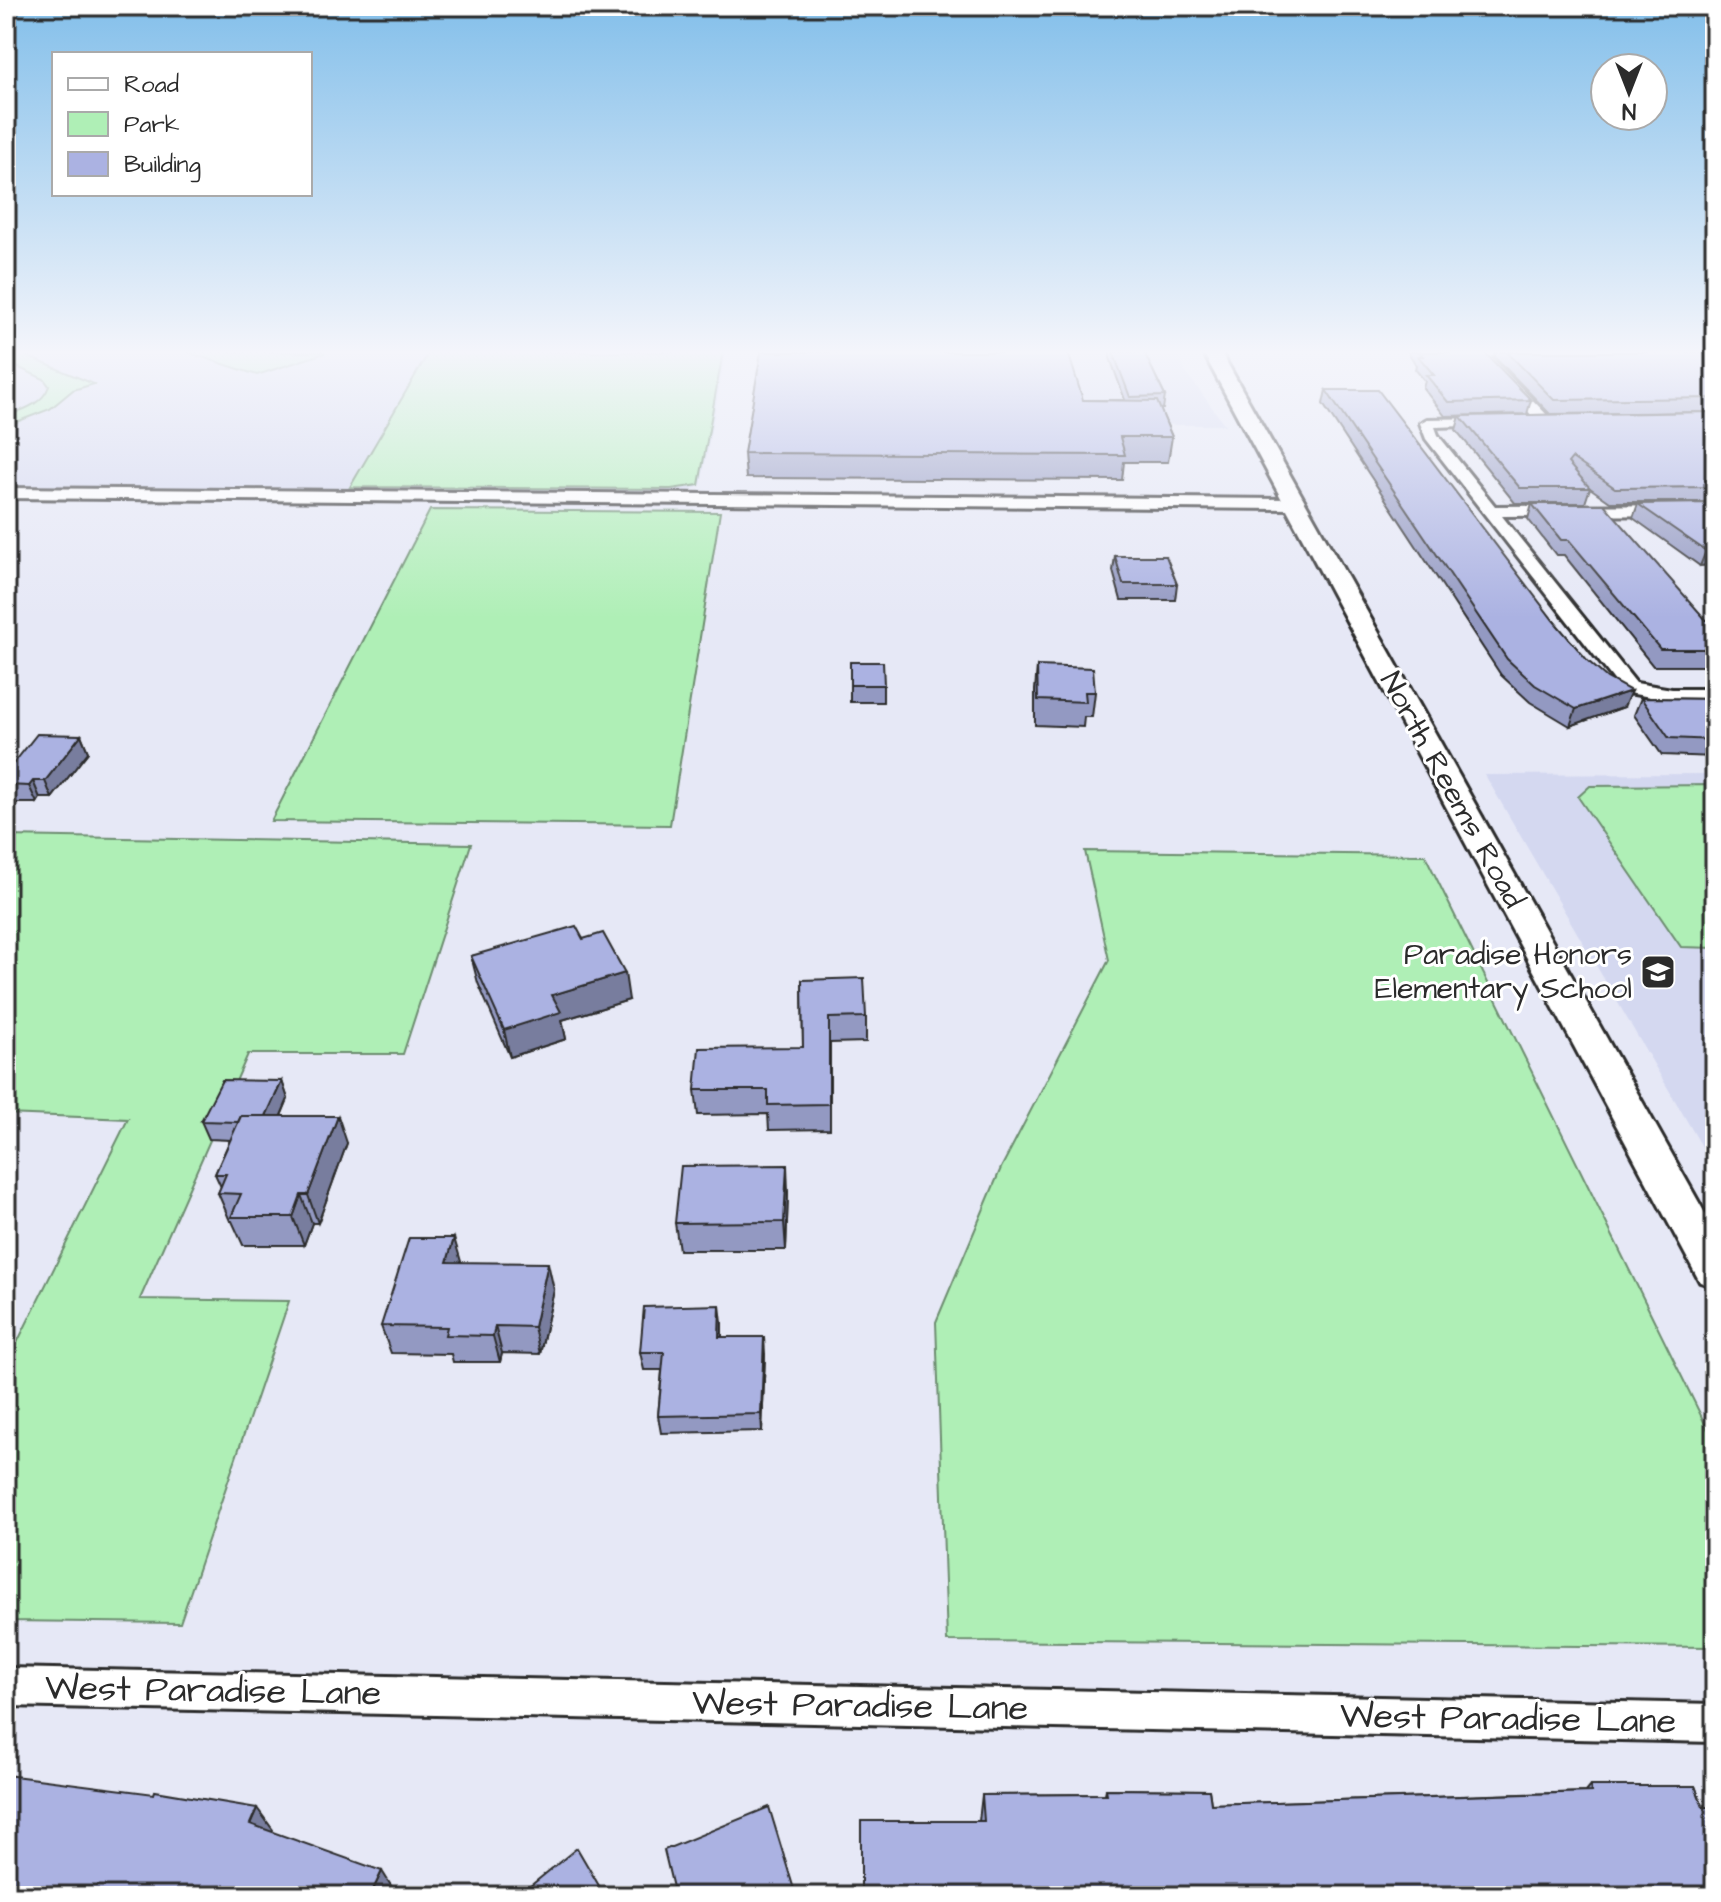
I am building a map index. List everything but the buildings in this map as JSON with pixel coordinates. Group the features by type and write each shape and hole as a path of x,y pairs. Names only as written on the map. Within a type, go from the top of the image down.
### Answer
{"main road":[{"name":"North Reems Road","path":"1260,441 1715,1270"}],"street":[{"path":"1435,441 1630,688 1672,695 1715,695"},
{"path":"6,493 1295,504"},
{"path":"1489,511 1715,510"},
{"name":"West Paradise Lane","path":"6,1687 1715,1723"}],"shaded area":[{"path":"6,441 709,441 701,485 684,494 6,490"},
{"name":"Paradise Honors Elementary School","path":"1715,774 1715,1169 1485,775"}],"green space":[{"path":"377,441 707,441 699,485 671,489 350,487"},
{"path":"430,510 720,512 670,825 271,821"},
{"path":"1715,785 1715,948 1681,947 1578,797 1590,786"},
{"path":"6,836 471,844 403,1054 248,1054 140,1299 289,1301 180,1623 6,1621 6,1365 128,1119 6,1114"},
{"path":"1085,851 1425,855 1715,1444 1715,1647 947,1641 936,1322 1001,1168 1109,960"}],"place":[{"name":"Paradise Honors Elementary School","path":"1658,972"}]}
